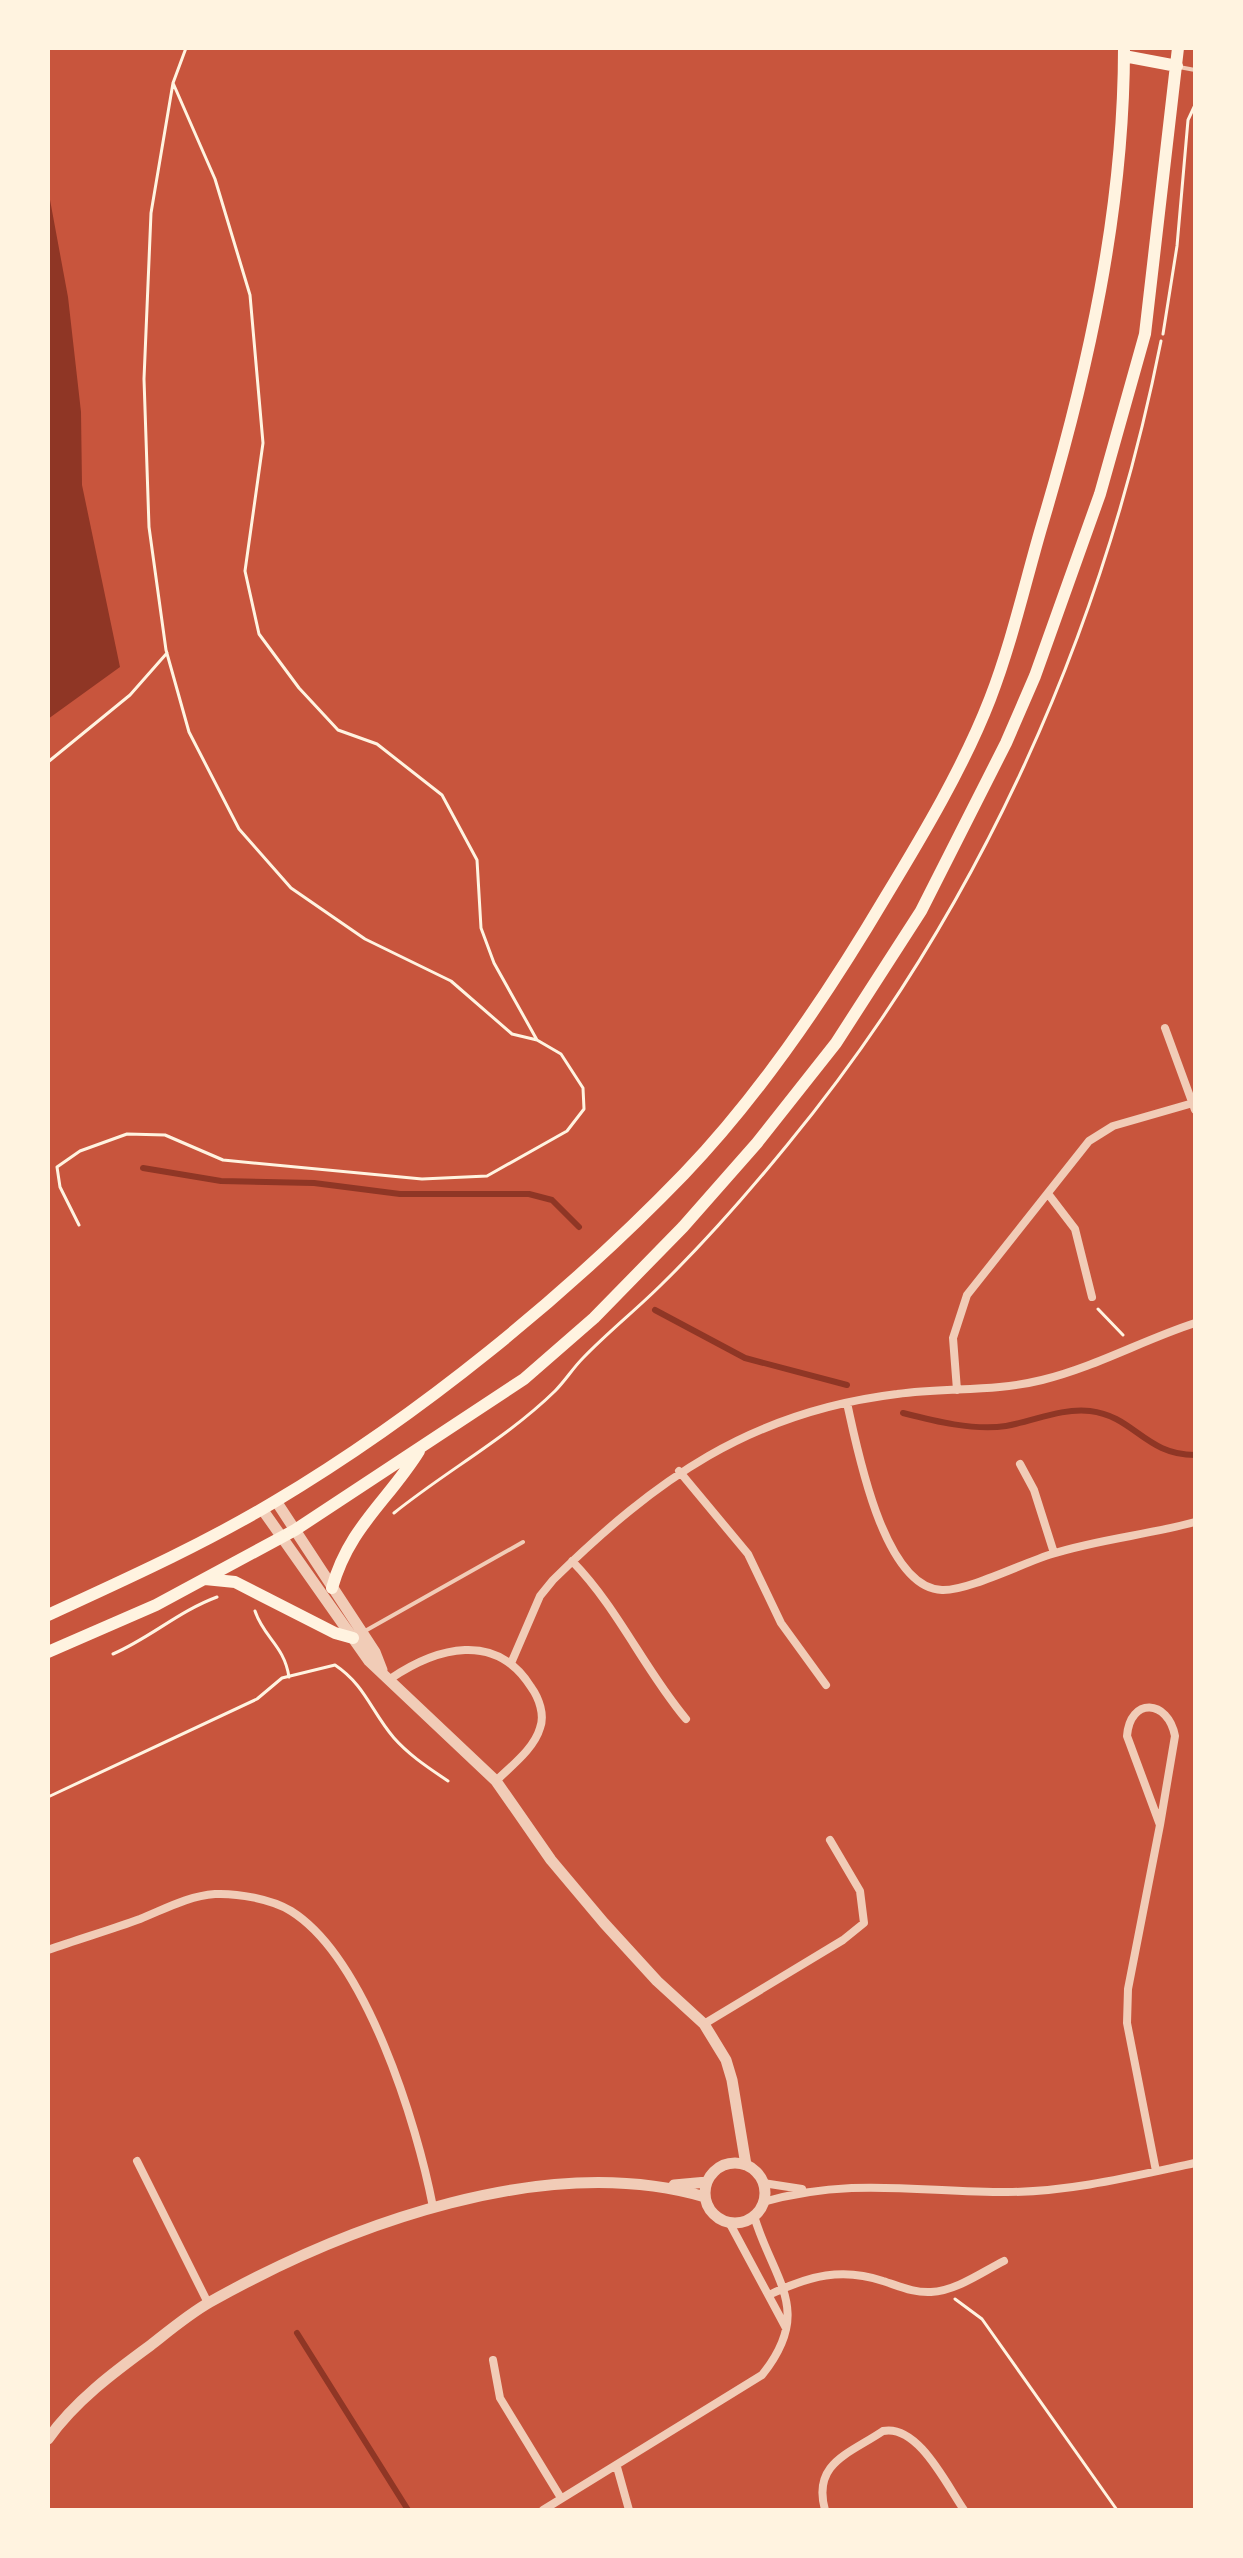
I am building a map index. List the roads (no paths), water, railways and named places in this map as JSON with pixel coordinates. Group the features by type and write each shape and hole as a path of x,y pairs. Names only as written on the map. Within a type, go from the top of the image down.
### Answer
{"main road":[{"path":"48,1652 156,1605 295,1530 524,1379 594,1318 683,1227 813,1074 880,978 921,911 979,798 1035,676 1100,494 1145,334 1178,48"},
{"path":"48,1615 140,1573 276,1501 378,1435 467,1368 597,1256 686,1171 768,1071 859,942 919,841 989,703 1058,474 1105,267 1124,52 1177,66"},
{"path":"332,1588 340,1562 356,1533 423,1445"},
{"path":"205,1579 235,1582 335,1633 358,1635"}],"street":[{"path":"957,1390 953,1338 967,1295 1069,1166 1101,1131 1194,1107 1165,1028"},
{"path":"1049,1195 1075,1229 1092,1297"},
{"path":"512,1661 540,1596 572,1561 679,1471 752,1433 809,1412 847,1403 897,1394 1042,1380 1195,1323"},
{"path":"847,1403 867,1489 882,1528 904,1564 927,1587 951,1590 1054,1553 1195,1522"},
{"path":"1020,1464 1034,1490 1054,1553"},
{"path":"679,1471 748,1554 781,1623 826,1685"},
{"path":"276,1501 332,1588 369,1661 496,1781 551,1860 604,1923 704,2024 726,2060 738,2108 738,2130 746,2165 763,2183 807,2190"},
{"path":"262,1509 358,1635"},
{"path":"572,1561 603,1595 662,1690 686,1719"},
{"path":"386,1675 456,1649 480,1651 512,1661 536,1695 542,1719 532,1744 496,1781"},
{"path":"1156,2171 1127,2023 1128,1989 1160,1825 1175,1736 1172,1721 1161,1710 1146,1707 1133,1714 1128,1723 1127,1736 1160,1825"},
{"path":"704,2024 843,1940 864,1923 860,1891 830,1840"},
{"path":"48,1950 186,1900 216,1894 259,1899 291,1910 318,1934 344,1970 378,2033 423,2157 433,2207"},
{"path":"727,2164 738,2130"},
{"path":"137,2161 208,2303"},
{"path":"763,2202 807,2190 866,2185 1008,2192 1097,2183 1195,2163"},
{"path":"746,2165 727,2164 715,2171 707,2182 705,2197 713,2213 729,2222 771,2294 786,2328"},
{"path":"48,2439 81,2401 208,2303 301,2256 433,2207 554,2185 670,2186 707,2182"},
{"path":"729,2222 754,2216 763,2202 763,2183"},
{"path":"670,2186 705,2197"},
{"path":"543,2510 762,2375 775,2359 791,2311 754,2216"},
{"path":"771,2294 831,2273 866,2275 916,2292 950,2288 1004,2261"},
{"path":"493,2360 500,2398 561,2498"},
{"path":"825,2510 821,2489 828,2469 883,2431 893,2429 904,2431 914,2439 964,2510"},
{"path":"617,2467 629,2510"}],"lane":[{"path":"1177,66 1195,70"},
{"path":"358,1635 523,1542"}],"waterway":[{"path":"143,1168 221,1181 314,1183 400,1194 529,1194 552,1200 579,1227"},
{"path":"655,1310 745,1358 847,1385"},
{"path":"903,1413 954,1424 994,1427 1058,1413 1090,1411 1118,1420 1164,1449 1195,1455"},
{"path":"297,2333 408,2510"}]}
